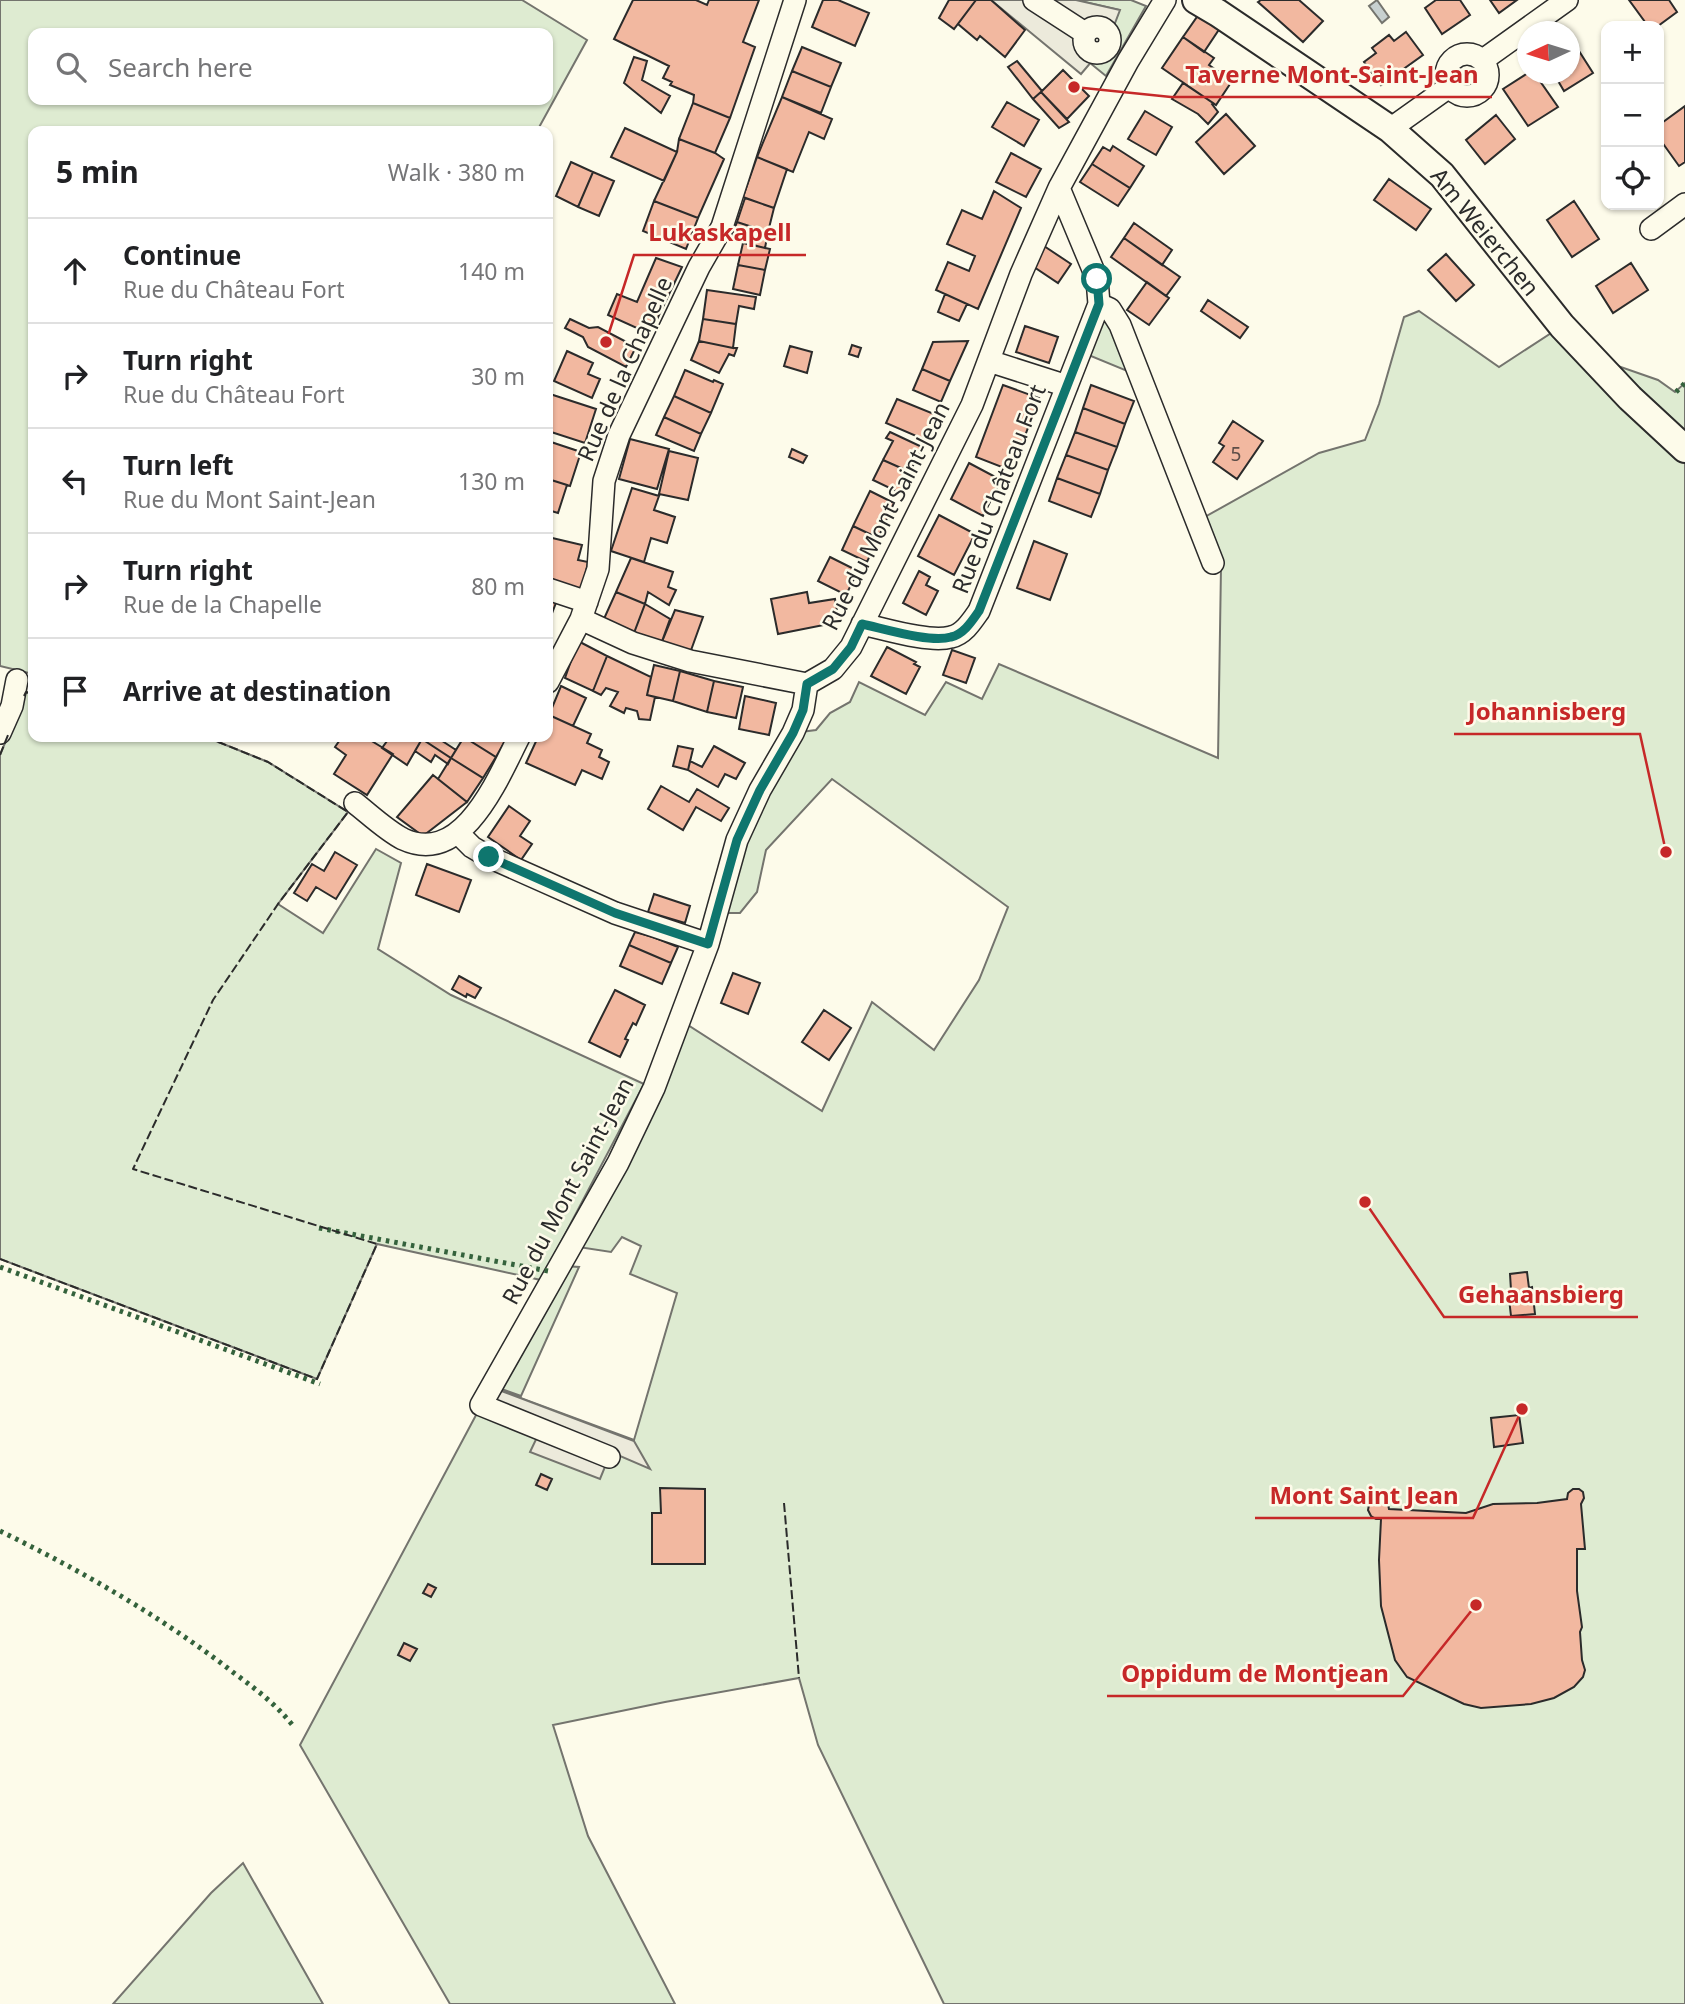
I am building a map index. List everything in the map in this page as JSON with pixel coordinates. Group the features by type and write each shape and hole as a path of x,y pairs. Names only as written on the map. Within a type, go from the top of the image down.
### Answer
{"main road":[{"name":"Am Weierchen","path":"1196,0 1390,129 1442,175 1562,326 1630,398 1685,449"}],"street":[{"name":"Rue de la Chapelle","path":"553,672 584,610 598,569 604,481 619,435 699,267 722,227 794,0"},
{"path":"1034,0 1086,33 1084,45 1090,52 1098,54 1108,48 1128,61"},
{"name":"Rue du Mont Saint-Jean","path":"609,1457 481,1405 618,1163 653,1088 708,944 737,840 760,790 793,733 803,710 807,684 833,669 851,647 972,405 1021,274 1059,188 1128,61 1165,0"},
{"path":"1483,60 1567,0"},
{"path":"1464,53 1474,54 1483,60 1489,79 1484,88 1476,94 1466,96 1449,87 1447,66 1454,58 1464,53"},
{"path":"1390,129 1449,87"},
{"path":"1059,188 1097,279 1099,304 1110,309 1120,325 1213,563"},
{"path":"1651,229 1685,204"},
{"name":"Rue du Château Fort","path":"862,624 931,638 953,637 967,628 979,611 1099,304"},
{"path":"989,361 1067,386"},
{"path":"553,592 632,643 690,661 807,684"},
{"path":"0,733 12,706 18,680"},
{"path":"355,803 402,838 421,844 440,842 458,833 482,806 516,742"},
{"path":"458,833 472,847 489,857 615,913 708,944"}],"green space":[{"path":"0,0 522,0 587,40 553,102 553,28 28,28 28,105 551,105 540,126 28,126 28,673 0,666"},
{"path":"1076,0 1131,0 1146,6 1106,76 1090,63 1108,48 1119,10"},
{"path":"1419,311 1499,367 1562,326 1589,356 1658,380 1675,392 1685,383 1685,2004 944,2004 818,1745 799,1678 553,1725 588,1836 675,2004 450,2004 300,1745 491,1387 634,1440 677,1293 630,1274 641,1246 622,1237 611,1252 572,1246 680,1020 822,1111 872,1002 934,1050 979,980 1008,907 832,779 766,850 757,892 740,913 717,913 793,733 816,730 830,713 850,702 859,682 925,715 946,682 982,699 999,664 1218,758 1221,567 1203,518 1319,453 1365,440 1379,404 1404,317"},
{"path":"1102,322 1111,323 1132,373 1086,354"},
{"path":"26,692 28,742 218,742 268,762 348,812 278,904 323,933 376,849 401,863 378,949 451,995 644,1084 541,1280 377,1244 317,1379 0,1259 0,755"},
{"path":"564,1266 579,1267 521,1396 499,1388"},
{"path":"243,1863 323,2004 113,2004 211,1893"}],"shaded area":[{"path":"991,0 1076,0 1120,10 1110,36 1102,28 1092,28 1084,42 1087,50 1098,54 1081,74"},
{"path":"1377,0 1389,17 1382,23 1369,6"},
{"path":"496,1389 634,1441 650,1469 611,1452 600,1479 530,1452 541,1429 486,1406"}],"building":[{"path":"633,0 696,0 707,5 709,0 759,0 743,42 755,47 730,118 693,103 694,95 670,85 672,82 663,78 669,66 614,39"},
{"path":"823,0 838,0 869,13 855,46 812,27"},
{"path":"949,0 976,0 954,29 939,18"},
{"path":"976,0 991,0 1025,30 1005,57 980,36 977,40 958,24"},
{"path":"1299,0 1323,21 1303,42 1258,2"},
{"path":"1436,0 1460,0 1470,15 1442,34 1425,8"},
{"path":"1490,0 1517,0 1499,13"},
{"path":"1629,0 1669,0 1677,12 1664,22 1644,21"},
{"path":"1199,14 1220,28 1204,52 1183,37"},
{"path":"1406,32 1423,55 1381,85 1364,62 1376,53 1372,48 1389,35 1394,41"},
{"path":"1183,37 1214,58 1209,65 1232,81 1216,105 1162,68"},
{"path":"802,47 841,63 831,87 792,71"},
{"path":"1580,53 1593,73 1580,81"},
{"path":"634,57 647,61 642,80 670,96 661,113 624,83"},
{"path":"1017,61 1042,91 1033,99 1008,67"},
{"path":"1063,70 1089,96 1067,119 1041,92"},
{"path":"792,71 831,87 821,113 782,97"},
{"path":"1517,80 1517,84 1542,84 1558,107 1528,126 1503,89"},
{"path":"1183,83 1213,103 1218,112 1208,124 1198,114 1172,99"},
{"path":"1560,84 1575,84 1564,91"},
{"path":"1041,92 1069,122 1059,128 1033,99"},
{"path":"782,97 832,119 824,139 809,132 793,172 757,157"},
{"path":"1007,102 1039,120 1024,146 992,127"},
{"path":"693,103 730,118 715,153 679,139"},
{"path":"1685,106 1685,162 1679,166 1664,145 1664,121"},
{"path":"1145,111 1172,127 1156,155 1128,139"},
{"path":"1226,114 1255,146 1224,174 1196,142"},
{"path":"1496,115 1515,139 1485,164 1466,140"},
{"path":"625,128 677,152 664,181 611,157"},
{"path":"679,139 724,159 698,218 654,201 677,152"},
{"path":"1113,146 1144,166 1130,188 1092,164 1103,147 1110,151"},
{"path":"1011,153 1041,169 1026,197 996,182"},
{"path":"757,157 787,169 774,208 743,197"},
{"path":"571,162 593,172 578,207 556,196"},
{"path":"1092,164 1130,188 1118,206 1080,182"},
{"path":"593,172 614,181 599,216 578,207"},
{"path":"1389,179 1431,209 1416,230 1374,200"},
{"path":"994,191 1021,208 978,309 936,290 948,262 969,271 975,256 947,244 962,210 982,219"},
{"path":"745,198 774,208 768,232 737,222"},
{"path":"654,201 698,218 686,249 643,231"},
{"path":"1574,201 1599,239 1572,257 1547,220"},
{"path":"737,222 768,232 765,248 730,239"},
{"path":"1134,223 1172,250 1162,265 1124,238"},
{"path":"1124,238 1180,277 1166,296 1111,257"},
{"path":"743,243 770,249 765,270 738,265"},
{"path":"1044,246 1071,264 1058,283 1031,265"},
{"path":"1446,254 1474,285 1456,301 1428,270"},
{"path":"656,258 682,267 650,334 608,315 617,294 637,302"},
{"path":"1631,263 1648,290 1613,313 1596,286"},
{"path":"738,265 765,270 760,295 733,289"},
{"path":"1147,282 1169,298 1149,325 1127,310"},
{"path":"707,290 756,297 754,309 739,306 736,324 703,319"},
{"path":"945,294 967,304 959,321 938,312"},
{"path":"1208,300 1248,327 1240,338 1201,311"},
{"path":"570,319 589,328 598,327 636,347 626,367 588,347 583,337 565,328"},
{"path":"703,319 736,324 733,348 699,341"},
{"path":"1025,326 1058,337 1049,363 1016,352"},
{"path":"699,341 737,348 734,356 729,354 719,373 691,360"},
{"path":"968,341 950,381 922,369 933,342"},
{"path":"852,345 861,348 858,357 849,354"},
{"path":"790,346 812,352 807,373 784,366"},
{"path":"567,351 593,363 588,374 600,379 592,398 554,381"},
{"path":"922,369 950,381 941,402 913,390"},
{"path":"685,370 723,384 711,413 674,396"},
{"path":"1003,385 1039,398 1012,471 976,457"},
{"path":"1091,385 1134,401 1125,424 1083,408"},
{"path":"553,395 596,409 585,443 553,433"},
{"path":"674,396 711,413 701,434 664,417"},
{"path":"897,399 934,414 923,439 886,423"},
{"path":"1083,408 1125,424 1117,447 1075,432"},
{"path":"664,417 701,434 694,451 656,435"},
{"path":"1233,421 1263,441 1237,479 1213,462 1224,446 1219,443"},
{"path":"890,432 922,447 910,472 883,460 893,441 886,438"},
{"path":"1075,432 1117,447 1108,470 1066,455"},
{"path":"630,439 669,449 657,489 619,479"},
{"path":"553,443 581,452 570,486 553,481"},
{"path":"792,449 807,456 803,463 789,457"},
{"path":"669,451 698,458 688,500 659,494"},
{"path":"1066,455 1108,470 1100,494 1057,478"},
{"path":"883,460 910,472 900,493 873,480"},
{"path":"969,463 1001,480 983,516 951,499"},
{"path":"1057,478 1100,494 1091,517 1049,501"},
{"path":"553,481 567,485 558,513 553,512"},
{"path":"632,488 659,496 654,510 675,517 667,543 651,538 644,562 611,551"},
{"path":"870,491 894,503 878,538 853,526"},
{"path":"939,515 975,534 954,575 918,556"},
{"path":"853,526 878,538 867,562 842,550"},
{"path":"553,538 582,545 578,560 588,562 582,591 553,584"},
{"path":"1034,541 1067,554 1050,600 1017,588"},
{"path":"830,557 858,571 846,595 818,581"},
{"path":"631,558 673,572 668,587 676,590 669,605 648,592 645,604 616,592"},
{"path":"919,571 930,577 926,585 938,591 926,615 903,603"},
{"path":"616,592 645,604 634,633 603,621"},
{"path":"807,592 809,603 835,599 839,622 778,634 771,599"},
{"path":"645,604 670,619 661,644 634,633"},
{"path":"675,610 703,617 690,653 661,644"},
{"path":"578,641 607,656 593,691 565,678"},
{"path":"887,647 916,662 914,664 920,667 906,694 871,676"},
{"path":"952,650 975,658 966,683 943,675"},
{"path":"607,656 651,677 647,695 655,697 650,720 639,719 637,711 626,708 624,713 610,706 618,692 606,688 601,695 593,691"},
{"path":"654,665 680,671 673,701 647,695"},
{"path":"680,671 714,681 707,712 673,701"},
{"path":"714,681 743,687 736,718 707,712"},
{"path":"561,686 586,698 573,726 553,717 553,705"},
{"path":"745,696 776,703 769,735 739,729"},
{"path":"553,717 591,734 587,743 602,750 599,757 609,762 602,779 582,770 575,785 526,763 536,742 553,742"},
{"path":"338,742 373,742 393,754 367,795 334,774 346,755 335,747"},
{"path":"386,742 420,742 407,765 382,748"},
{"path":"420,742 427,742 451,758 448,764 435,755 431,762 415,751"},
{"path":"427,742 444,742 456,750 451,758"},
{"path":"461,742 472,742 496,757 483,778 451,758"},
{"path":"472,742 504,742 496,757"},
{"path":"678,746 693,749 688,770 673,766"},
{"path":"714,746 745,763 736,779 725,774 718,787 688,770 690,761 702,767"},
{"path":"451,758 483,778 467,802 438,779"},
{"path":"433,775 467,802 423,836 397,817"},
{"path":"661,786 689,802 697,789 729,808 721,821 696,807 683,830 648,809"},
{"path":"509,806 530,821 520,836 532,844 521,860 488,837"},
{"path":"335,852 357,865 336,899 316,887 307,901 294,893 312,864 324,871"},
{"path":"427,864 471,880 459,912 416,895"},
{"path":"654,894 690,906 685,923 648,912"},
{"path":"635,932 678,947 671,963 629,945"},
{"path":"629,945 671,963 662,984 620,966"},
{"path":"733,973 760,983 748,1014 721,1003"},
{"path":"459,976 481,988 475,998 467,994 466,997 452,989"},
{"path":"615,990 645,1005 636,1025 633,1023 625,1039 628,1040 620,1057 589,1042"},
{"path":"824,1010 851,1028 829,1060 802,1042"},
{"path":"1527,1272 1529,1288 1532,1287 1535,1314 1511,1316 1508,1290 1511,1290 1510,1274"},
{"path":"1519,1415 1523,1443 1494,1447 1491,1418"},
{"path":"541,1474 552,1479 547,1490 536,1485"},
{"path":"660,1488 705,1489 705,1564 652,1564 652,1513 661,1513"},
{"path":"1573,1489 1583,1492 1584,1498 1581,1504 1585,1549 1577,1549 1577,1591 1585,1670 1583,1677 1574,1687 1554,1698 1531,1704 1481,1708 1464,1704 1407,1677 1395,1660 1381,1606 1381,1519 1371,1516 1368,1510 1373,1500 1383,1499 1389,1509 1466,1513 1493,1504 1567,1499 1568,1493"},
{"path":"428,1584 436,1588 431,1597 423,1593"},
{"path":"404,1643 417,1649 410,1661 398,1655"}],"hedge":[{"path":"1676,392 1685,383"},
{"path":"319,1228 548,1271"},
{"path":"0,1267 320,1384"},
{"path":"0,1531 91,1579 179,1633 258,1691 294,1727"}],"fence":[{"path":"24,696 28,693"},
{"path":"0,755 8,735"},
{"path":"0,1259 317,1379 377,1244 133,1169 213,1000 278,904 348,812 268,762 218,742"},
{"path":"784,1503 799,1678"}],"place":[{"name":"Taverne Mont-Saint-Jean","path":"1074,87"},
{"name":"Lukaskapell","path":"606,342"},
{"name":"Johannisberg","path":"1666,852"},
{"name":"Gehaansbierg","path":"1365,1202"},
{"name":"Mont Saint Jean","path":"1522,1409"},
{"name":"Oppidum de Montjean","path":"1476,1605"}],"route":[{"path":"489,857 615,913 708,944 737,840 760,790 793,733 803,710 807,684 833,669 851,647 862,624 931,638 953,637 967,628 979,611 1099,304 1097,279"}]}
